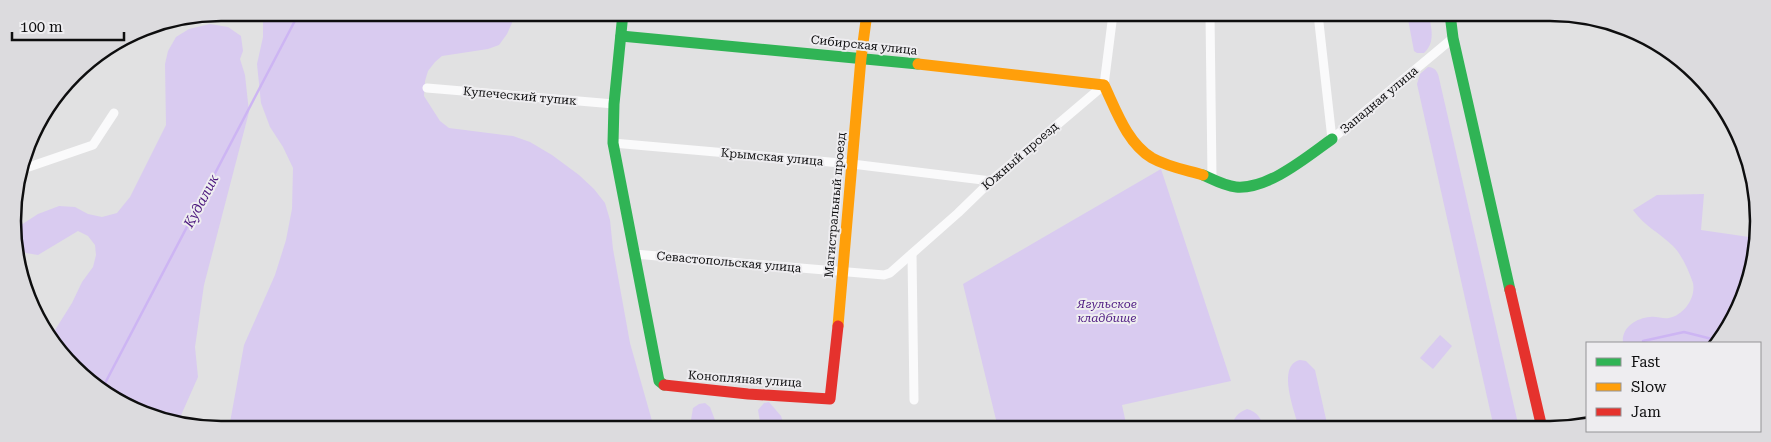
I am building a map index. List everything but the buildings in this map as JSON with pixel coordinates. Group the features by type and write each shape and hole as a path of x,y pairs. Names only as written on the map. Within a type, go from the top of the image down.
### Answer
{"street":[{"path":"622,21 612,143 634,254"},
{"name":"Магистральный проезд","path":"830,399 866,21"},
{"path":"1111,21 1104,84 1119,116 1135,142 1146,154 1160,161 1236,187 1251,185 1268,179 1299,162 1332,139"},
{"path":"1210,21 1212,178"},
{"name":"Западная улица","path":"1319,21 1332,139"},
{"path":"1451,21 1453,38 1540,421"},
{"name":"Сибирская улица","path":"621,36 861,58 1104,84"},
{"name":"Западная улица","path":"1332,139 1453,38"},
{"name":"Южный проезд","path":"884,275 890,273 912,254 991,181 1104,84"},
{"name":"Купеческий тупик","path":"427,88 614,104"},
{"path":"29,167 93,145 114,112"},
{"name":"Крымская улица","path":"612,143 852,164 991,181"},
{"name":"Севастопольская улица","path":"634,254 884,275"},
{"name":"Конопляная улица","path":"634,254 660,383 665,386 830,399"},
{"path":"912,254 914,400"}],"green space":[{"path":"263,21 512,21 507,34 499,45 488,49 442,56 428,71 424,96 440,121 449,128 513,136 530,142 552,155 579,175 605,203 610,220 613,249 630,343 652,421 230,421 244,345 275,275 286,240 292,209 293,168 283,147 270,127 261,103 257,64 263,37"},
{"path":"1408,21 1430,21 1431,40 1428,49 1424,53 1414,51"},
{"path":"210,24 228,27 241,36 243,51 240,59 245,75 249,112 204,285 195,347 198,377 180,417 145,406 110,387 89,371 71,353 54,331 72,303 82,282 93,267 96,255 95,245 88,236 78,231 38,255 26,253 24,251 21,225 38,214 59,206 75,207 88,214 102,217 117,213 130,197 166,125 165,64 168,51 176,37 189,29"},
{"path":"1430,67 1439,76 1517,421 1492,421 1417,84 1420,74"},
{"name":"Ягульское кладбище","path":"1161,169 1231,381 1122,405 1125,421 996,421 963,284"},
{"path":"1704,194 1701,230 1749,237 1746,260 1735,297 1723,321 1709,342 1623,342 1624,333 1630,325 1640,319 1650,317 1669,318 1674,316 1684,310 1693,294 1693,283 1682,258 1668,241 1642,221 1633,210 1657,195"},
{"path":"1440,335 1452,346 1433,369 1420,358"},
{"path":"1300,360 1306,361 1315,370 1326,421 1297,421 1291,401 1288,379 1289,370 1293,364"},
{"path":"769,402 781,416 783,421 760,421 758,410 764,403"},
{"path":"705,403 710,407 715,421 691,421 693,408"},
{"path":"1247,409 1254,412 1261,421 1234,421 1241,412"}],"waterway":[{"name":"Кудалик","path":"105,383 295,21"},
{"path":"1643,341 1684,332 1711,339"}],"traffic: fast":[{"path":"622,21 614,104 613,143 659,381 664,385"},
{"path":"1451,21 1453,38 1510,290"},
{"path":"621,36 918,64"},
{"path":"1203,175 1236,187 1261,183 1274,178 1300,162 1332,139"}],"traffic: slow":[{"path":"838,326 861,58 866,21"},
{"path":"918,64 1104,85 1123,125 1143,152 1164,164 1203,175"}],"traffic: jam":[{"path":"1510,290 1540,421"},
{"path":"664,385 748,394 830,399 838,326"}]}
